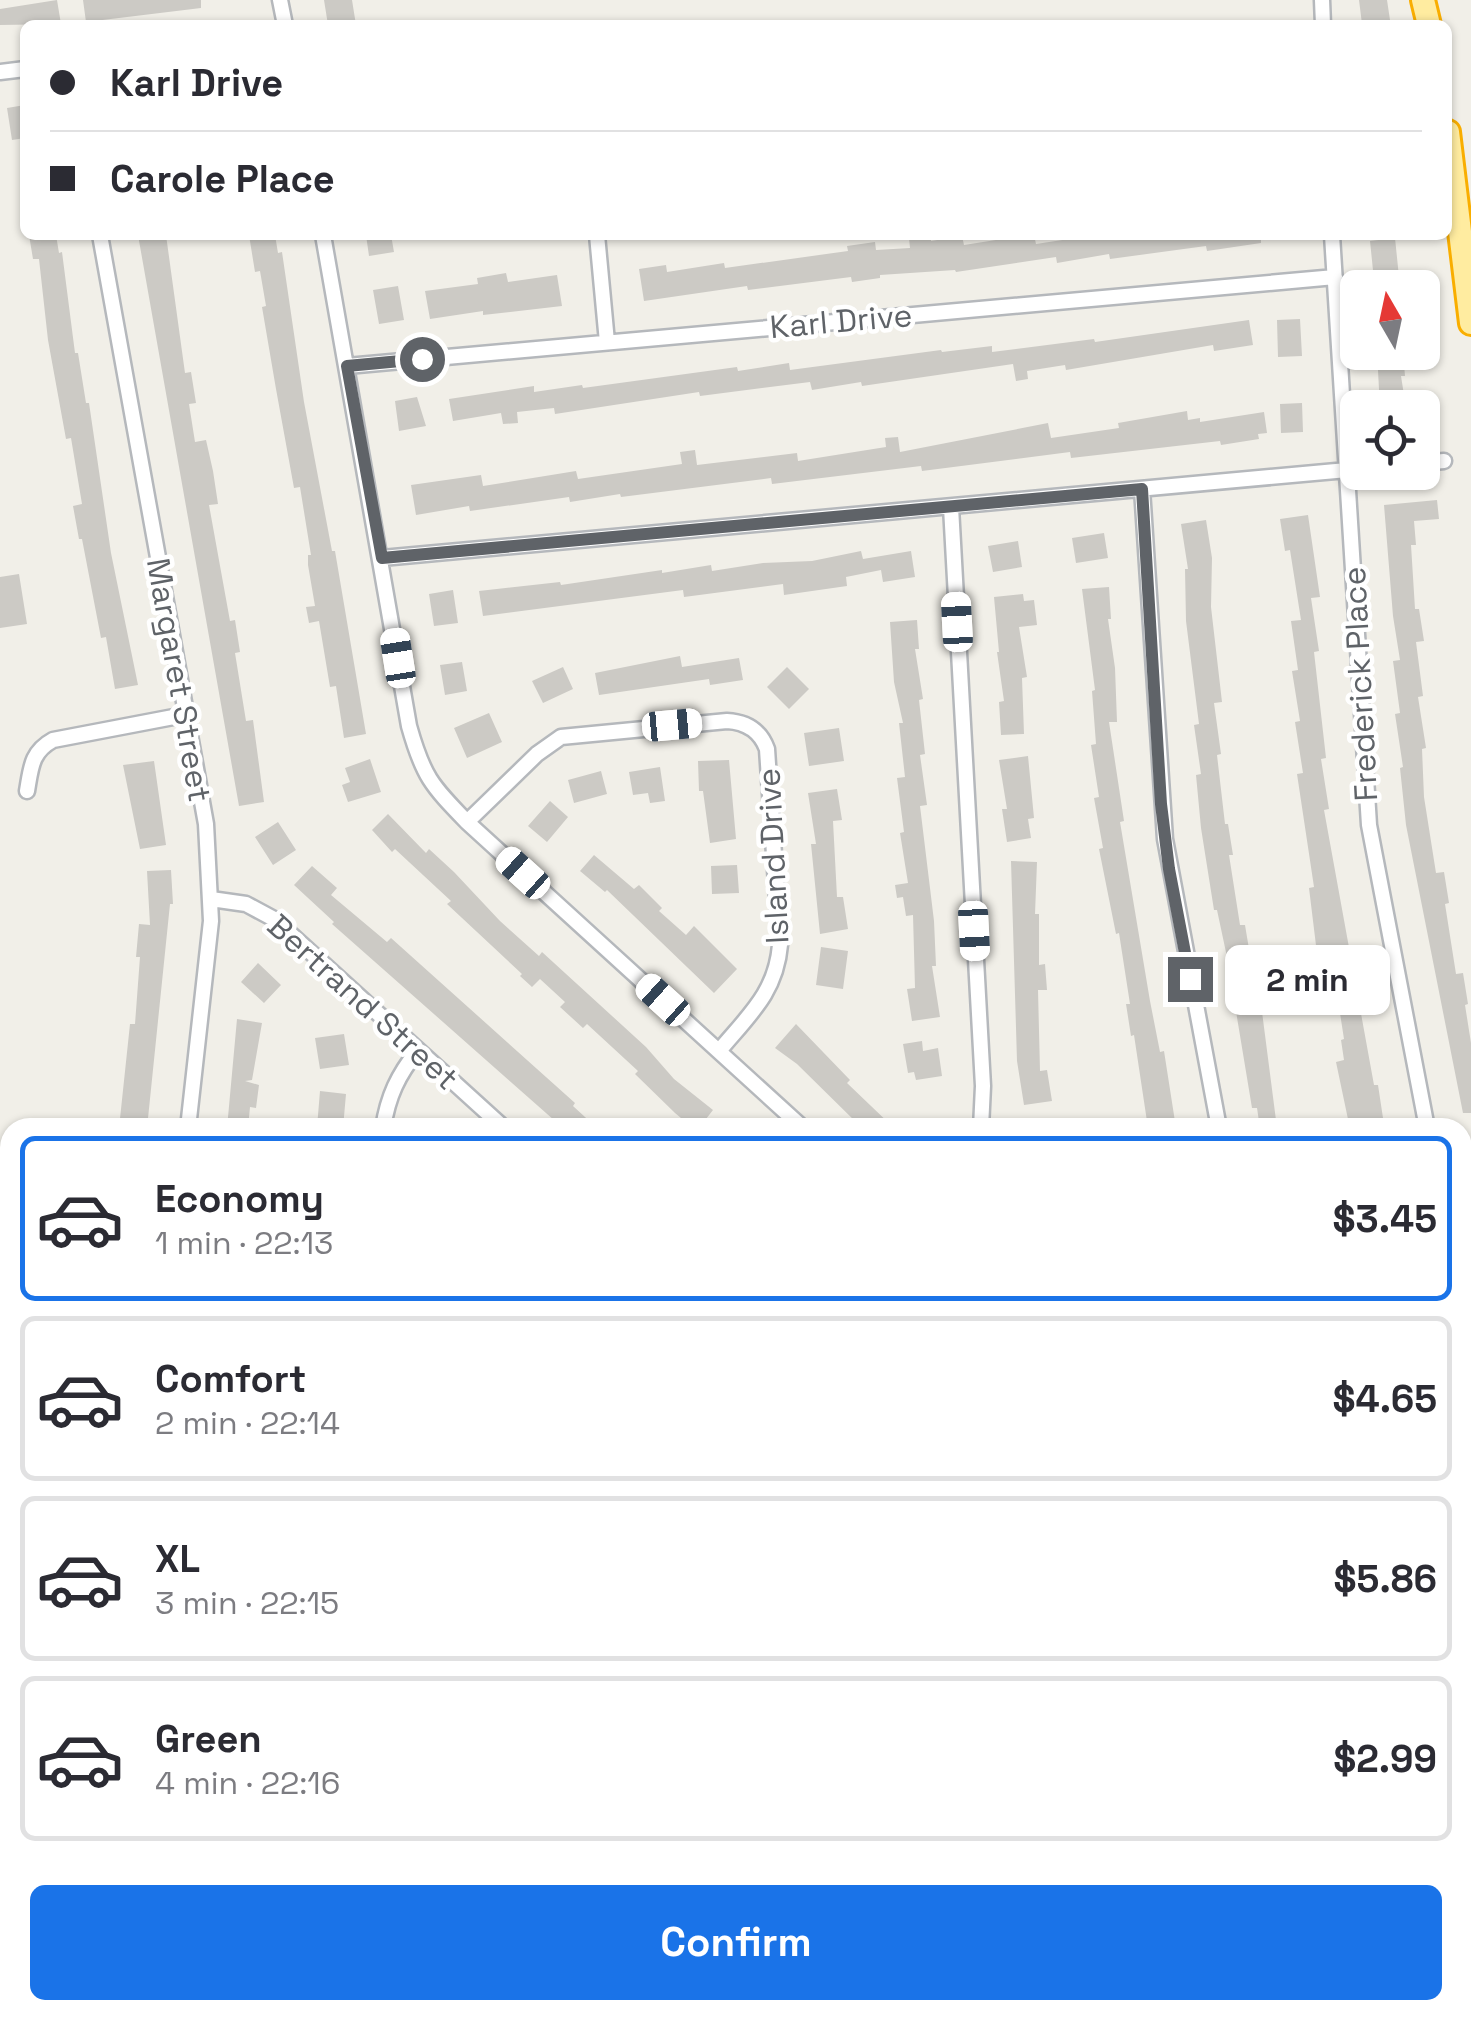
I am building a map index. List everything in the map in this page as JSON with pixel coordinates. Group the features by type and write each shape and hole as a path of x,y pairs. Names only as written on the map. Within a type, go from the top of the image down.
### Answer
{"highway":[{"path":"1452,165 1471,323"}],"street":[{"name":"Margaret Street","path":"101,240 206,824 212,899 189,1118"},
{"path":"325,240 409,726 420,766 437,792 467,822 792,1118"},
{"path":"597,240 607,342"},
{"name":"Frederick Place","path":"1332,240 1345,390"},
{"name":"Karl Drive","path":"347,366 1334,277"},
{"path":"1440,461 1444,461"},
{"path":"382,558 1340,471"},
{"path":"1142,489 1165,839 1217,1118"},
{"name":"Frederick Place","path":"1353,490 1369,825 1425,1118"},
{"path":"950,506 983,1086 981,1118"},
{"path":"27,791 35,755 53,740 184,715"},
{"name":"Island Drive","path":"467,822 537,754 561,738 727,721 742,722 754,729 768,749 780,945 778,968 772,985 719,1051"},
{"name":"Bertrand Street","path":"212,899 246,904 274,919 493,1118"},
{"path":"385,1118 389,1094 418,1050"}],"building":[{"path":"57,0 60,20 20,20 20,25 0,25 0,9"},
{"path":"83,0 201,0 201,8 86,20"},
{"path":"324,0 352,0 355,20 327,20"},
{"path":"1359,0 1387,0 1390,20 1362,20"},
{"path":"20,106 20,139 12,140 7,108"},
{"path":"30,240 57,240 138,685 115,689 106,637 101,638 73,506 82,504 48,340 39,259 33,259"},
{"path":"139,240 167,240 185,373 191,372 196,403 189,404 195,442 206,440 213,471 218,504 209,505 230,621 235,620 240,652 235,653 246,721 253,720 264,802 239,806"},
{"path":"250,240 276,240 278,253 282,252 304,402 335,551 366,734 344,738 336,686 330,687 319,621 309,623 306,607 315,606 308,565 311,555 300,487 294,488 276,389 260,271 255,272"},
{"path":"367,240 392,240 394,252 369,256"},
{"path":"909,240 963,240 964,245 996,240 1035,240 1036,244 1062,240 1261,240 1207,251 1206,246 1110,259 1109,254 1057,263 1056,257 956,272 880,275 852,282 851,277 748,290 747,286 644,301 639,269 666,265 667,272 724,263 725,268 848,251 847,246 875,242 876,250 910,248"},
{"path":"1395,240 1398,270 1373,270 1370,241"},
{"path":"506,273 508,282 557,275 562,306 430,319 425,291 478,284 477,278"},
{"path":"398,286 404,320 379,324 373,290"},
{"path":"1300,319 1302,356 1278,357 1277,320"},
{"path":"1249,320 1253,345 1214,351 1213,345 1066,370 1065,365 1027,371 1028,379 1016,381 1013,364 862,386 861,382 812,390 810,382 700,396 699,392 555,414 554,408 517,412 518,423 503,424 501,413 453,421 449,399 534,386 534,392 582,385 583,388 737,367 738,371 789,363 790,370 941,350 992,346 992,352 1094,339 1095,342"},
{"path":"1378,370 1404,370 1405,376 1401,376 1403,390 1379,390"},
{"path":"417,397 426,426 399,431 395,401"},
{"path":"1302,403 1303,432 1281,433 1280,404"},
{"path":"1187,411 1188,420 1200,418 1200,422 1264,412 1267,433 1258,434 1259,439 1221,445 1220,441 1071,458 1070,452 922,471 921,466 772,484 771,478 570,502 569,497 470,511 469,506 416,515 411,485 481,475 483,486 576,471 578,479 682,464 680,452 695,450 697,465 797,453 798,461 886,447 885,438 898,437 900,452 1048,423 1051,438 1119,428 1118,423"},
{"path":"1437,500 1439,519 1414,521 1416,545 1411,545 1415,609 1419,609 1424,641 1416,642 1423,696 1418,697 1426,748 1422,749 1424,797 1436,873 1444,872 1456,974 1463,973 1468,1004 1465,1005 1471,1043 1471,1113 1463,1113 1406,825 1395,714 1400,713 1393,661 1400,660 1384,505"},
{"path":"1308,515 1320,597 1311,598 1319,651 1314,652 1326,758 1321,759 1329,809 1324,810 1383,1118 1348,1118 1336,1062 1344,1060 1344,1039 1333,968 1319,970 1309,888 1314,887 1297,774 1303,773 1295,722 1300,721 1292,671 1298,670 1291,621 1301,620 1290,550 1285,551 1280,519"},
{"path":"1206,520 1222,702 1214,703 1225,824 1233,855 1229,855 1240,925 1245,925 1253,973 1257,973 1276,1118 1258,1118 1257,1108 1252,1108 1227,957 1214,910 1196,775 1201,774 1194,725 1199,724 1186,621 1188,569 1181,524"},
{"path":"1104,533 1108,558 1076,563 1072,538"},
{"path":"1018,541 1022,567 993,572 988,546"},
{"path":"861,551 863,559 911,551 915,577 883,582 881,570 846,577 847,586 784,595 783,584 684,597 683,590 483,616 479,591 560,582 561,585 711,565 712,571 812,561"},
{"path":"19,574 27,624 0,628 0,577"},
{"path":"1109,587 1117,722 1109,722 1124,821 1120,822 1174,1118 1146,1118 1134,1035 1131,1036 1119,933 1116,934 1099,849 1103,848 1094,798 1099,797 1091,745 1096,744 1092,691 1095,690 1082,589"},
{"path":"453,590 458,623 434,626 429,594"},
{"path":"1023,594 1024,601 1034,600 1037,625 1019,627 1027,677 1022,678 1024,734 1001,735 999,702 1004,701 994,597"},
{"path":"917,620 919,649 915,649 923,699 919,700 925,754 920,755 927,805 920,806 934,921 936,966 932,966 940,1017 912,1021 907,989 915,988 913,915 906,916 903,897 897,898 895,885 908,883 897,778 905,777 899,723 903,723 894,682 890,622"},
{"path":"680,656 682,667 739,658 743,680 710,685 709,679 599,695 595,673"},
{"path":"462,662 467,691 445,695 440,665"},
{"path":"563,667 573,689 543,703 532,681"},
{"path":"787,667 809,689 789,709 767,687"},
{"path":"489,713 502,742 467,758 454,728"},
{"path":"839,728 844,761 809,766 804,733"},
{"path":"1028,756 1034,818 1028,819 1031,838 1007,842 1002,809 1007,809 999,760"},
{"path":"370,759 381,792 348,802 342,785 350,782 345,768"},
{"path":"729,760 736,839 710,843 703,791 699,791 698,761"},
{"path":"154,761 166,845 140,849 123,765"},
{"path":"660,767 665,801 650,803 648,793 633,795 629,772"},
{"path":"601,771 607,794 574,803 568,780"},
{"path":"837,789 842,820 833,821 837,897 843,897 848,929 820,934 811,844 816,844 808,793"},
{"path":"550,801 568,817 547,842 528,826"},
{"path":"388,814 426,853 429,849 500,921 539,956 542,952 646,1047 674,1079 713,1110 707,1118 681,1118 675,1113 635,1074 638,1071 587,1024 583,1028 560,1007 565,1002 540,979 532,987 447,904 451,901 372,830"},
{"path":"278,822 296,850 273,865 255,837"},
{"path":"594,855 634,889 639,885 662,908 659,911 686,935 694,926 737,969 714,993 607,890 580,871"},
{"path":"1011,861 1037,862 1035,914 1039,914 1039,965 1045,964 1047,990 1038,990 1040,1071 1047,1070 1052,1101 1024,1105 1017,1061"},
{"path":"737,865 739,893 712,894 711,866"},
{"path":"312,866 337,888 331,895 387,942 391,938 575,1103 573,1106 586,1118 552,1118 332,924 294,885"},
{"path":"171,870 173,904 148,1118 120,1118 130,1024 135,1024 139,924 150,925 147,871"},
{"path":"821,947 848,951 843,989 816,985"},
{"path":"258,963 281,985 264,1003 241,982"},
{"path":"237,1019 262,1023 252,1080 245,1081 259,1085 256,1108 250,1107 249,1118 228,1118"},
{"path":"796,1024 884,1118 852,1118 775,1048"},
{"path":"344,1034 349,1065 320,1069 315,1038"},
{"path":"922,1041 923,1051 938,1048 942,1076 916,1080 914,1072 908,1073 903,1044"},
{"path":"320,1091 346,1094 344,1118 318,1118"}],"route":[{"path":"422,359 347,366 382,558 1142,489 1161,804 1190,979"}]}
